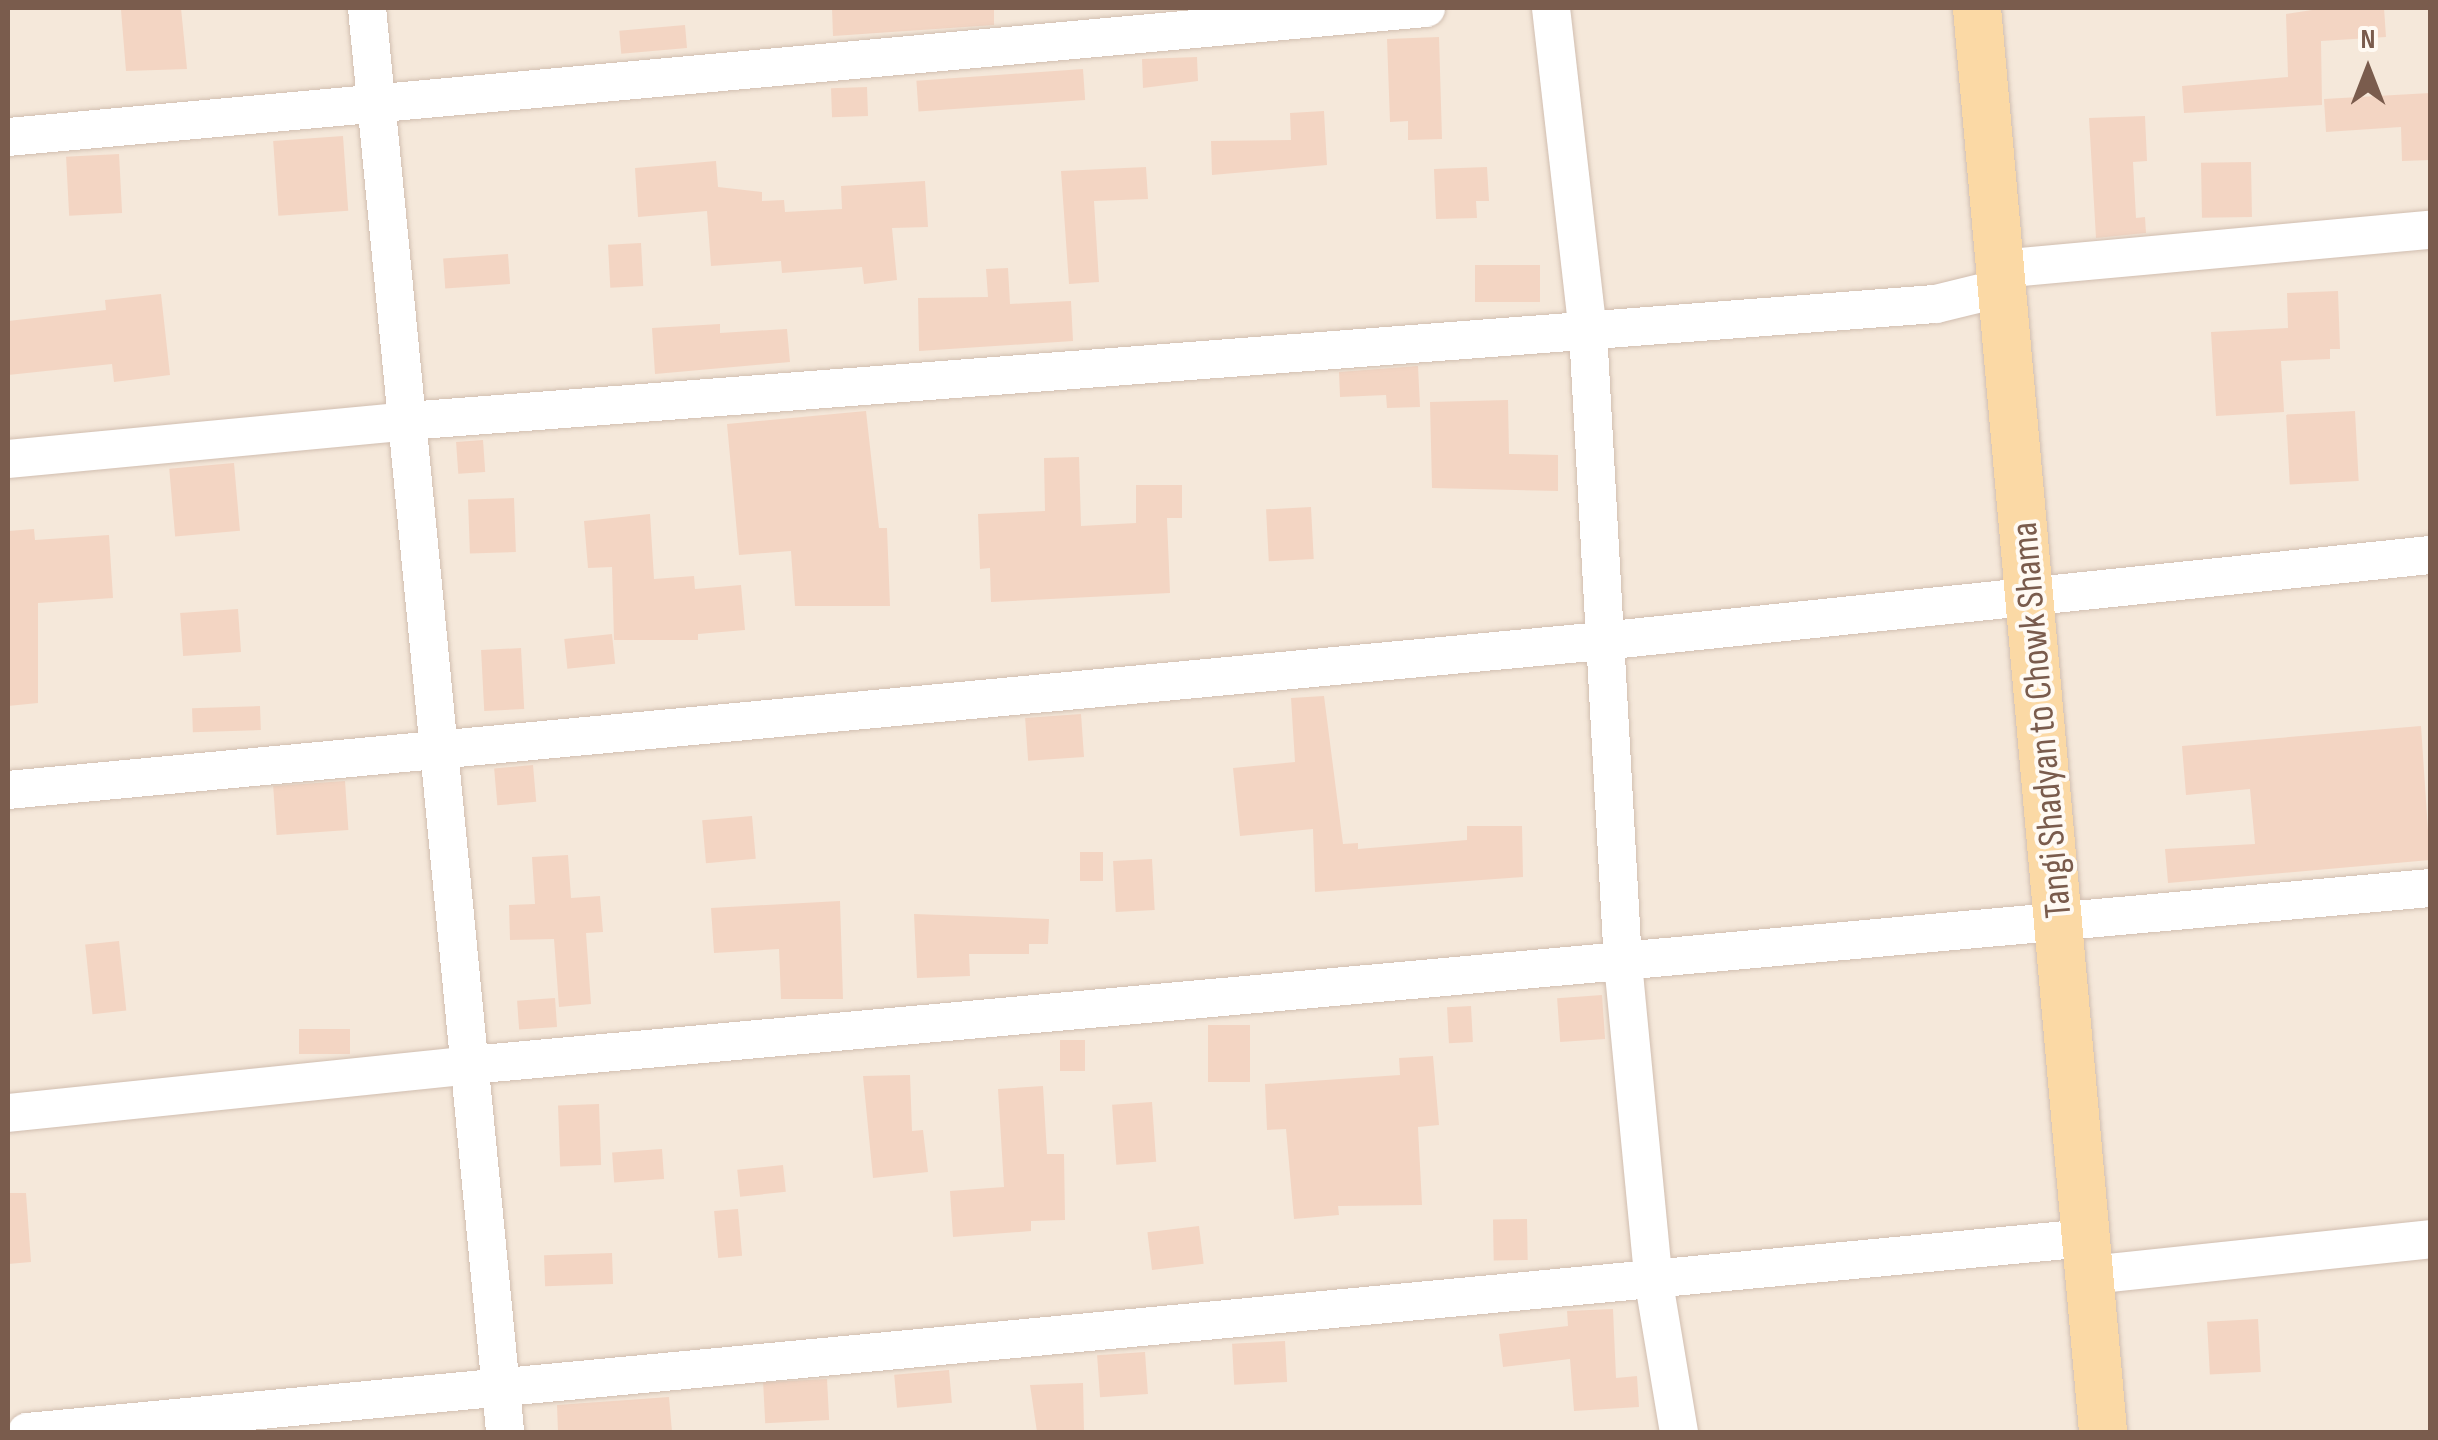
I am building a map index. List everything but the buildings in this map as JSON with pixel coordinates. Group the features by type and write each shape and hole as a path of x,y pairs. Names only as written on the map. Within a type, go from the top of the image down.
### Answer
{"main road":[{"name":"Tangi Shadyan to Chowk Shama","path":"1977,8 2102,1432"}],"street":[{"path":"367,8 505,1432"},
{"path":"8,137 1426,8"},
{"path":"1551,8 1588,330 1602,642 1623,964 1653,1277 1679,1432"},
{"path":"8,459 407,421 1936,304 2000,278 2430,230"},
{"path":"8,790 1602,642 2031,593 2430,555"},
{"path":"8,1113 470,1065 1623,964 2430,888"},
{"path":"27,1432 1653,1277 2430,1239"}],"shaded area":[{"path":"8,8 2430,8 2430,1432 8,1432"}]}
